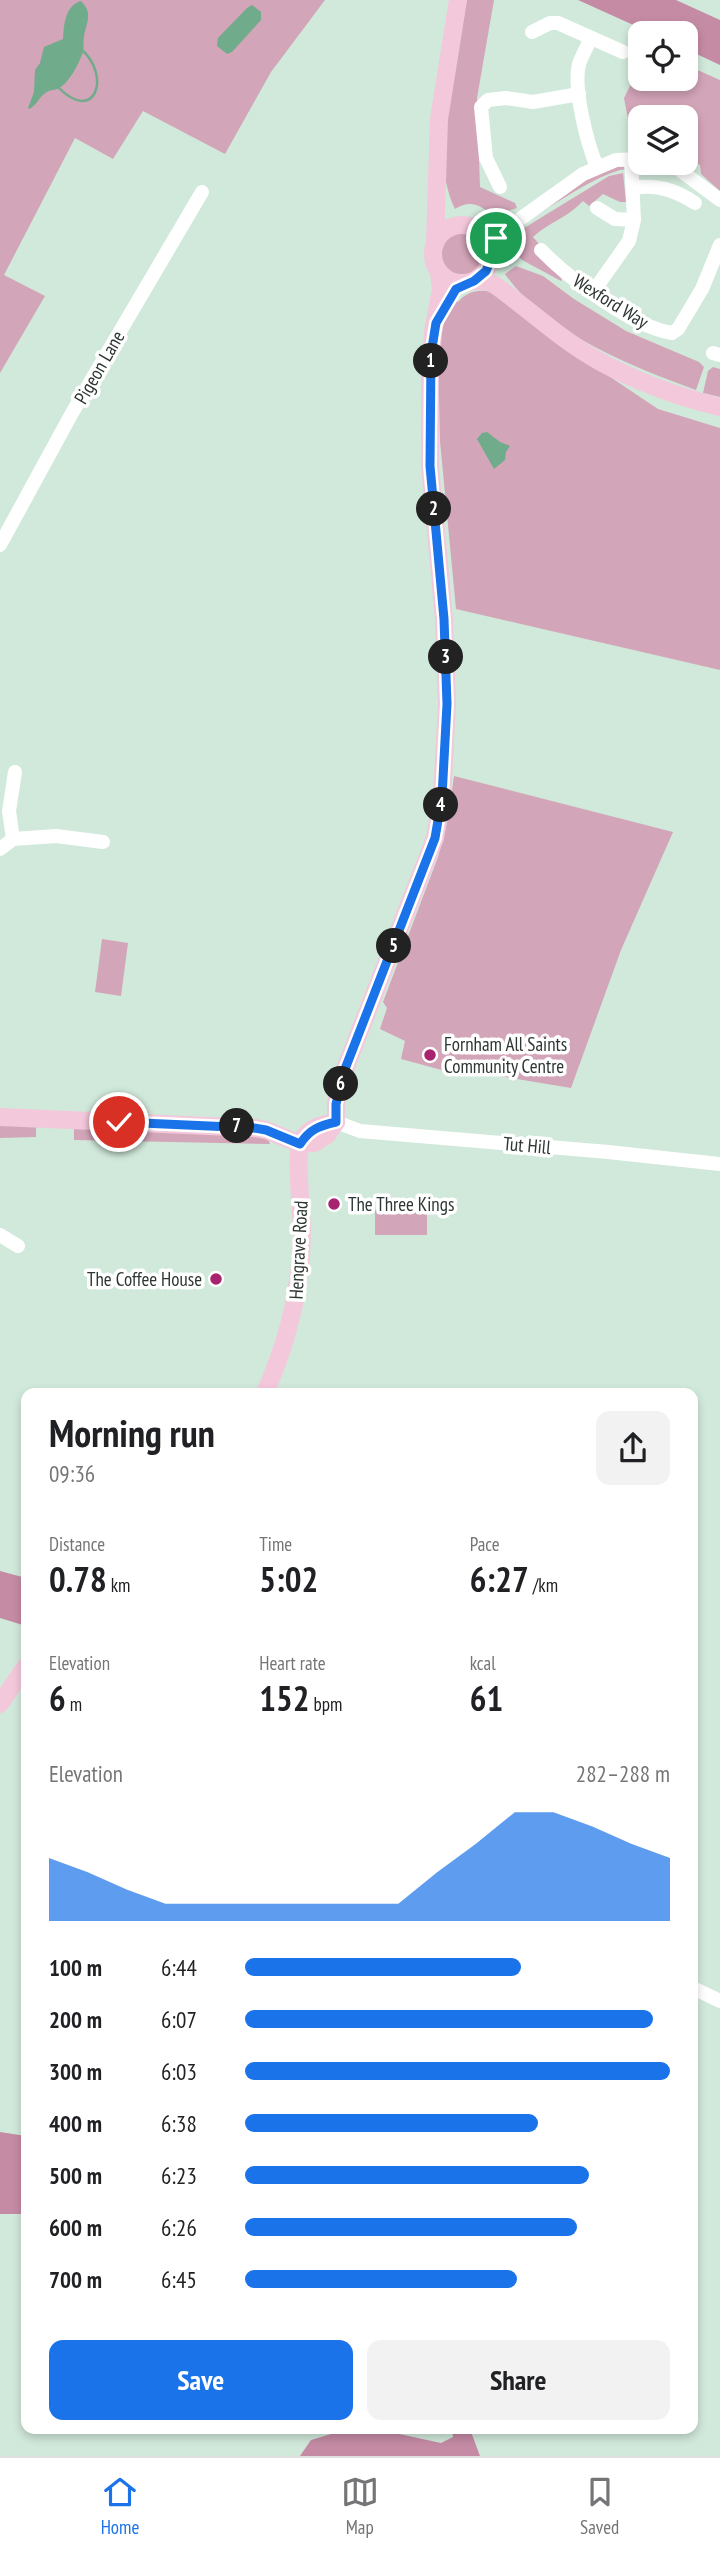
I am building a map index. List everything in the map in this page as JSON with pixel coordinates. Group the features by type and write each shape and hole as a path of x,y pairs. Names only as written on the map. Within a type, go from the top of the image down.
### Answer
{"main road":[{"path":"0,1117 254,1128 300,1144 314,1143 327,1136 336,1122 336,1104 345,1069 435,838 442,797 447,727 447,669 430,466 430,374 441,289 439,272 433,259 439,119 458,0"},
{"path":"437,183 452,215 481,233 512,296"},
{"path":"435,244 446,230 467,226"},
{"path":"436,323 452,294 486,271 491,253"},
{"path":"439,272 455,282 485,281 512,296 531,314 599,361 644,382 720,407"},
{"name":"Hengrave Road","path":"267,1388 293,1315 299,1283 302,1234 300,1144"},
{"path":"0,1704 21,1673"}],"street":[{"path":"532,32 550,23 558,23 623,52"},
{"path":"591,38 580,62 577,77 585,135 597,167"},
{"path":"500,187 486,158 481,107 488,100 506,98 533,102 579,94"},
{"path":"491,253 493,242 502,232 583,174 616,160 628,159"},
{"path":"593,292 629,241 634,220 634,175"},
{"path":"688,175 720,201"},
{"path":"633,188 650,185 663,188 684,195 695,204"},
{"name":"Pigeon Lane","path":"0,545 72,413 202,192"},
{"path":"597,208 615,219 634,220"},
{"path":"467,226 490,227 519,219"},
{"name":"Wexford Way","path":"541,250 593,292 634,319 657,330 672,333 678,329 702,289 720,245"},
{"path":"13,839 9,811 15,772"},
{"path":"0,849 13,839 56,836 103,842"},
{"name":"Tut Hill","path":"336,1122 360,1132 720,1164"},
{"path":"0,1235 18,1246"},
{"path":"698,1990 720,2001"}],"shaded area":[{"path":"0,0 325,0 271,72 225,154 143,111 113,159 75,138 4,275 45,296 0,373"},
{"path":"465,0 494,0 477,98 480,187 515,203 517,208 504,212 488,212 472,204 455,209 447,186 443,134 450,78"},
{"path":"578,0 676,0 720,20 720,65 698,55 698,21 628,23"},
{"path":"81,1 85,5 88,18 79,61 63,85 46,92 29,109 34,92 35,70 40,63 44,47 63,39 69,11"},
{"path":"252,5 261,12 261,20 232,52 227,54 217,46 218,38"},
{"path":"698,70 720,80 720,191 701,174 698,164 698,105 628,105 628,119 624,98 628,90 698,91"},
{"path":"617,166 625,169 599,178 550,206 510,233 504,241 501,238 589,177"},
{"path":"623,173 626,202 603,194 589,206 583,201 533,237 541,246 536,251 561,281 522,260 506,244 516,233 609,176"},
{"path":"461,233 476,239 482,254 476,269 461,275 446,269 440,254 446,239"},
{"path":"516,266 543,276 626,331 699,362 704,367 696,390 618,358 566,330 522,295 505,274"},
{"path":"489,287 564,346 658,409 720,428 720,670 456,609 440,441 438,350 446,313 454,299 458,302 467,294 486,291"},
{"path":"713,367 720,369 720,397 703,393 708,371"},
{"path":"487,432 510,446 505,460 494,469 477,439"},
{"path":"454,776 673,832 621,950 571,1088 470,1071 449,1072 401,1059 405,1041 380,1029 387,1008 383,1002 438,857 448,819"},
{"path":"102,939 128,943 121,996 95,992"},
{"path":"0,1121 36,1122 36,1137 0,1138"},
{"path":"74,1125 226,1130 268,1139 270,1144 74,1140"},
{"path":"375,1210 427,1211 427,1235 375,1235"},
{"path":"0,1571 21,1577 21,1624 0,1618"},
{"path":"0,2132 21,2135 21,2214 0,2214"},
{"path":"331,2434 399,2434 441,2443 453,2437 453,2434 472,2434 480,2456 300,2456 311,2440"}],"waterway":[{"path":"58,87 82,101 90,99 95,92 96,72 81,49"}],"place":[{"name":"Fornham All Saints Community Centre","path":"430,1055"},
{"name":"The Three Kings","path":"334,1204"},
{"name":"The Coffee House","path":"216,1279"}],"route":[{"path":"119,1122 238,1126 277,1133 300,1144 309,1131 336,1122 336,1104 345,1069 435,838 446,749 447,669 430,466 433,332 456,289 474,281 486,271 491,256 490,249 496,238"}]}
